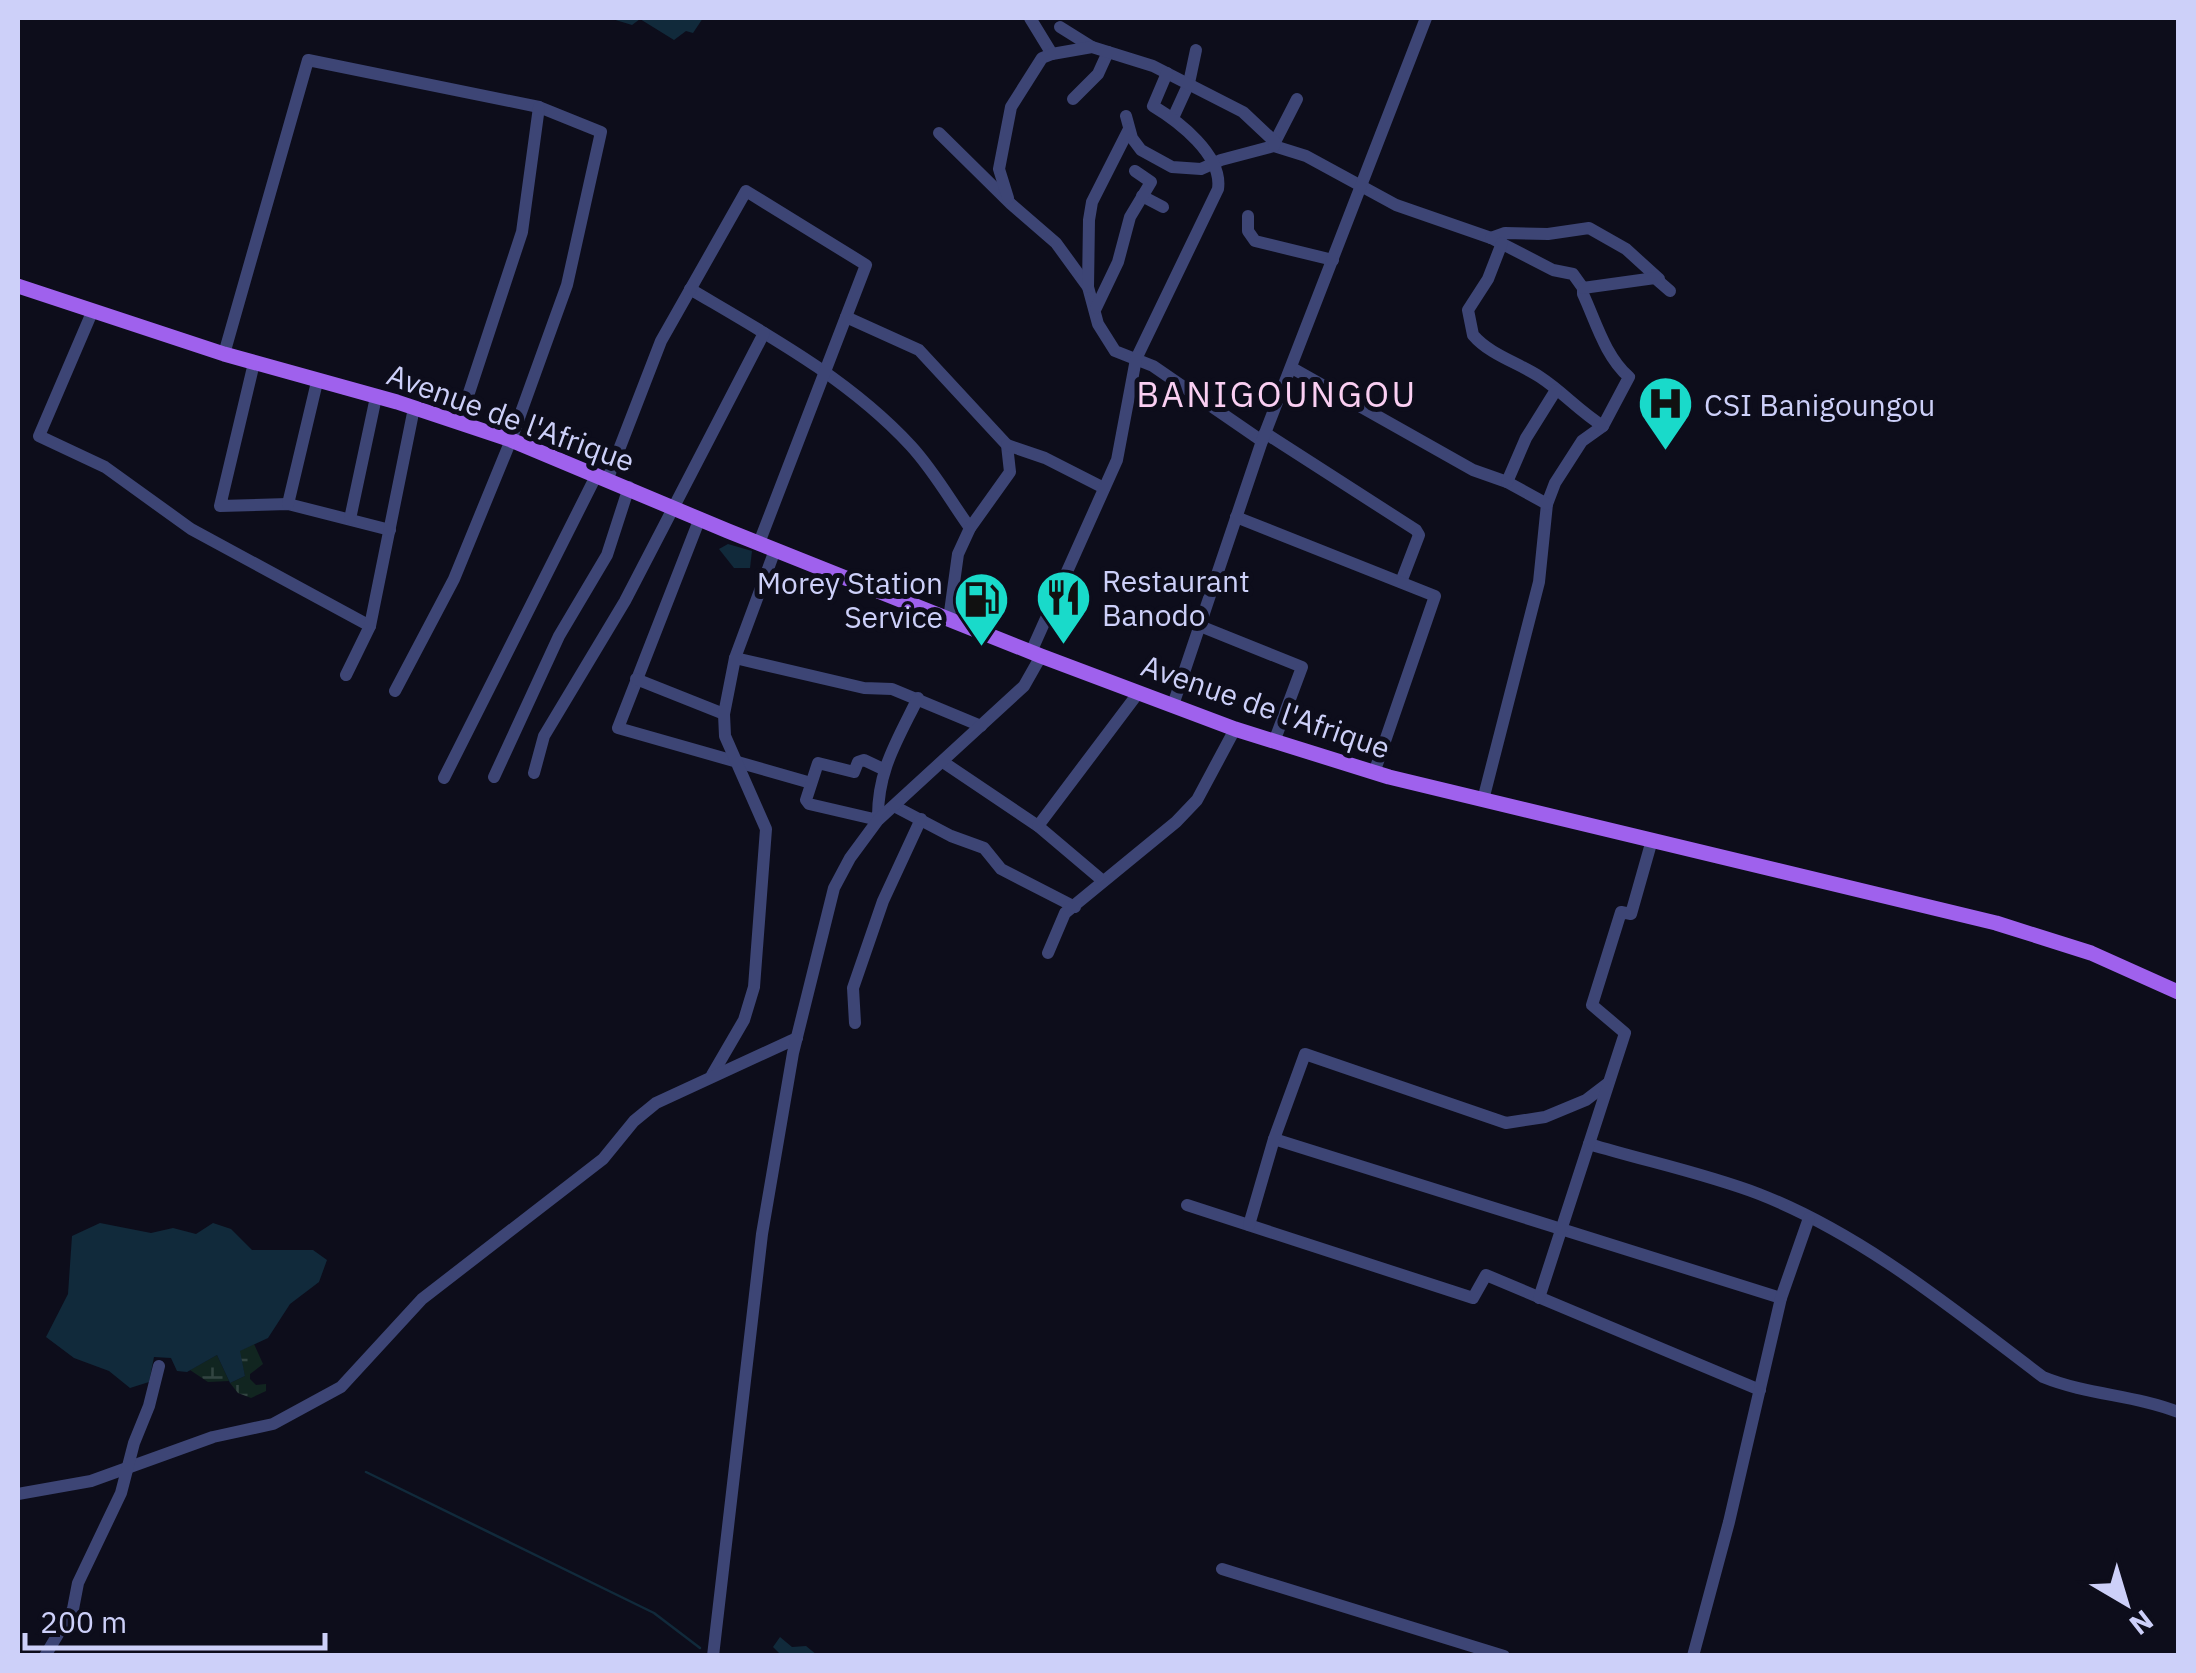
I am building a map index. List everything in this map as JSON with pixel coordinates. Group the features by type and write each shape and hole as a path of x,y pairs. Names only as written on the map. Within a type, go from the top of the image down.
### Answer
{"main road":[{"name":"Avenue de l'Afrique","path":"18,286 224,354 511,440 1036,654 1274,742 1483,800 1996,923 2092,954 2178,992"}],"street":[{"path":"1030,18 1052,54"},
{"path":"1173,705 1264,437 1426,18"},
{"path":"1060,27 1092,47 1189,83 1243,112 1275,144 1306,156 1361,187 1431,219 1496,240 1553,270 1573,274 1584,288 1600,336 1630,377 1603,426 1582,441 1547,504 1539,582 1483,800"},
{"path":"1011,204 999,168 1011,107 1042,58 1092,47"},
{"path":"1172,118 1189,83 1196,50"},
{"path":"1072,99 1103,79 1108,52"},
{"path":"224,354 308,60 539,107 600,132 567,285 511,440 454,579 395,691"},
{"path":"714,1656 762,1234 797,1038 834,888 878,820 1024,686 1117,460 1136,359 1218,188 1212,164 1172,118 1153,106 1167,73"},
{"path":"1088,287 1088,220 1092,202 1128,122 1141,150 1157,162 1201,170 1275,144 1297,99"},
{"path":"459,423 522,232 539,107"},
{"path":"940,133 1056,243 1088,287 1104,338 1116,351 1154,366 1418,531 1400,582"},
{"path":"1096,308 1118,262 1130,217 1151,182 1134,171"},
{"path":"444,778 602,476 661,341 746,190 866,266 825,370 734,658 724,714 725,736 766,829 754,987 744,1020 711,1076"},
{"path":"1142,196 1164,207"},
{"path":"1248,216 1248,231 1260,244 1333,260"},
{"path":"1603,426 1576,409 1539,376 1504,358 1473,335 1468,310 1488,280 1496,240 1505,233 1548,234 1589,228 1626,249 1670,291"},
{"path":"1584,288 1658,279"},
{"path":"690,289 825,370 910,446 970,528"},
{"path":"94,310 39,436 106,467 192,529 370,626"},
{"path":"846,317 919,350 1007,445 1044,458 1104,488"},
{"path":"534,773 544,736 624,601 764,333"},
{"path":"254,362 220,506 288,504 390,530"},
{"path":"1292,368 1473,470 1507,482 1547,504"},
{"path":"288,504 318,382"},
{"path":"1507,482 1526,438 1556,390"},
{"path":"350,520 376,397"},
{"path":"346,675 370,626 414,408"},
{"path":"949,619 958,554 970,528 1010,472 1007,445"},
{"path":"494,777 537,678 607,555 629,487"},
{"path":"700,518 618,728 811,783"},
{"path":"1236,518 1436,596 1374,772"},
{"path":"1200,626 1302,666 1274,742"},
{"path":"734,658 864,688 892,689 981,726"},
{"path":"636,679 724,714"},
{"path":"1038,826 1140,692"},
{"path":"878,820 877,793 884,769 918,698"},
{"path":"1048,953 1066,914 1197,800 1235,728"},
{"path":"878,820 809,804 806,800 818,763 854,772 858,762 864,760 884,769"},
{"path":"942,762 1038,826 1103,882"},
{"path":"894,806 951,836 984,848 1001,869 1075,907"},
{"path":"855,1024 853,988 883,901 921,819"},
{"path":"1539,1298 1625,1033 1592,1005 1621,912 1631,914 1652,840"},
{"path":"18,1494 91,1481 212,1437 272,1424 341,1387 442,1281 603,1159 634,1121 656,1103 797,1038"},
{"path":"1248,1225 1305,1054 1506,1123 1544,1117 1586,1100 1609,1082"},
{"path":"1274,1139 1780,1298"},
{"path":"1589,1144 1758,1194 1898,1269 2044,1377 2178,1412"},
{"path":"1187,1205 1474,1298 1486,1276 1760,1390"},
{"path":"1693,1656 1780,1298 1809,1218"},
{"path":"45,1656 73,1608 78,1584 121,1493 159,1366"},
{"path":"1222,1569 1504,1656"}],"green space":[{"path":"254,1344 263,1364 250,1374 250,1379 256,1385 266,1384 266,1391 251,1398 238,1393 230,1383 245,1376 239,1351"},
{"path":"217,1355 229,1381 208,1382 190,1370"}],"water":[{"path":"609,18 703,18 693,33 686,31 674,40 640,19 632,25"},
{"path":"728,544 752,551 750,568 734,568 719,549"},
{"path":"100,1223 151,1233 173,1228 196,1234 213,1223 231,1229 252,1250 313,1250 327,1260 319,1282 290,1304 268,1338 240,1351 245,1376 230,1383 217,1355 187,1372 177,1371 171,1358 154,1357 149,1382 130,1388 109,1371 74,1358 46,1337 68,1294 72,1236"},
{"path":"780,1637 792,1647 806,1646 817,1655 781,1655 773,1647"}],"waterway":[{"path":"366,1472 654,1613 700,1648"}],"place":[{"name":"CSI Banigoungou","path":"1665,453"},
{"name":"Restaurant Banodo","path":"1063,646"},
{"name":"Morey Station Service","path":"982,648"}],"district":[{"name":"BANIGOUNGOU","path":"1277,394"}]}
